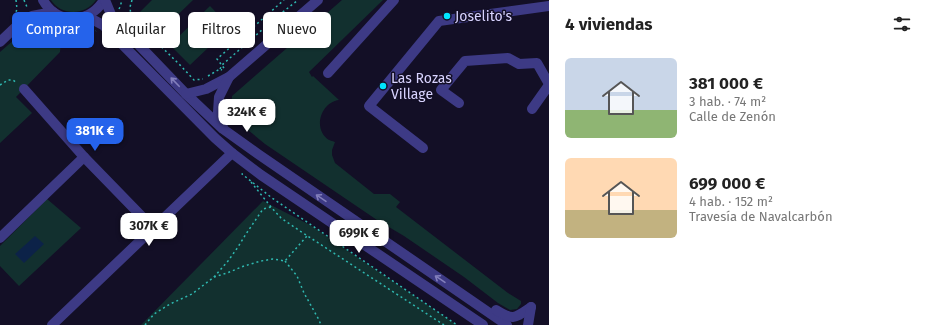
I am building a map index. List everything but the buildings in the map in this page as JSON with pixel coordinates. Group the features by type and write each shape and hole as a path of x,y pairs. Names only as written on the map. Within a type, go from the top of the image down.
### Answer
{"street":[{"path":"43,0 53,12"},
{"path":"92,12 97,9 104,0 112,17 186,94 223,129 507,325"},
{"path":"186,94 206,89 230,76 318,0"},
{"path":"328,73 394,0"},
{"path":"423,148 369,106 439,21 549,6"},
{"path":"0,42 12,31"},
{"path":"126,48 215,138 232,152 482,325"},
{"path":"459,103 441,90 465,61 508,58 519,64 537,62 549,85 532,109"},
{"path":"223,129 218,112 219,97 230,76"},
{"path":"24,89 84,156 152,228"},
{"path":"52,325 232,152"},
{"path":"0,238 84,156"},
{"path":"462,294 470,293 506,316 516,317 531,307 528,325"}],"path":[{"path":"16,0 16,12"},
{"path":"230,76 217,60 284,0"},
{"path":"220,69 222,65 298,0"},
{"path":"94,32 102,26"},
{"path":"0,85 8,80 13,80 24,89"},
{"path":"248,179 282,218 307,236 444,325"},
{"path":"145,325 154,314 170,304 192,294 214,277 231,256 263,209 271,207"},
{"path":"285,262 307,236"},
{"path":"214,277 261,261 273,259 285,262 297,276 321,325"}],"green space":[{"path":"51,0 96,0 86,9 73,12 61,9"},
{"path":"152,0 193,0 180,13 140,12"},
{"path":"342,0 383,0 309,72 312,77 313,76 339,100 327,106 323,111 320,123 324,135 329,140 335,142 332,155 335,163 374,194 390,194 400,202 396,207 508,293 521,301 521,304 517,309 510,310 498,303 464,277 404,236 377,220 265,144 231,116 232,96 287,48 331,48 331,12 328,12"},
{"path":"210,6 216,12 204,12"},
{"path":"188,27 188,48 208,48 190,65 173,48 180,48 180,35"},
{"path":"12,42 12,48 60,48 60,52 16,97 32,113 0,143 0,52"},
{"path":"47,199 81,228 19,286 0,266 0,246"},
{"path":"263,201 310,225 457,325 141,325"}],"water":[{"path":"35,236 44,244 24,263 15,254"}],"place":[{"name":"Joselito's","path":"447,16"},
{"name":"Las Rozas Village","path":"383,86"}]}
